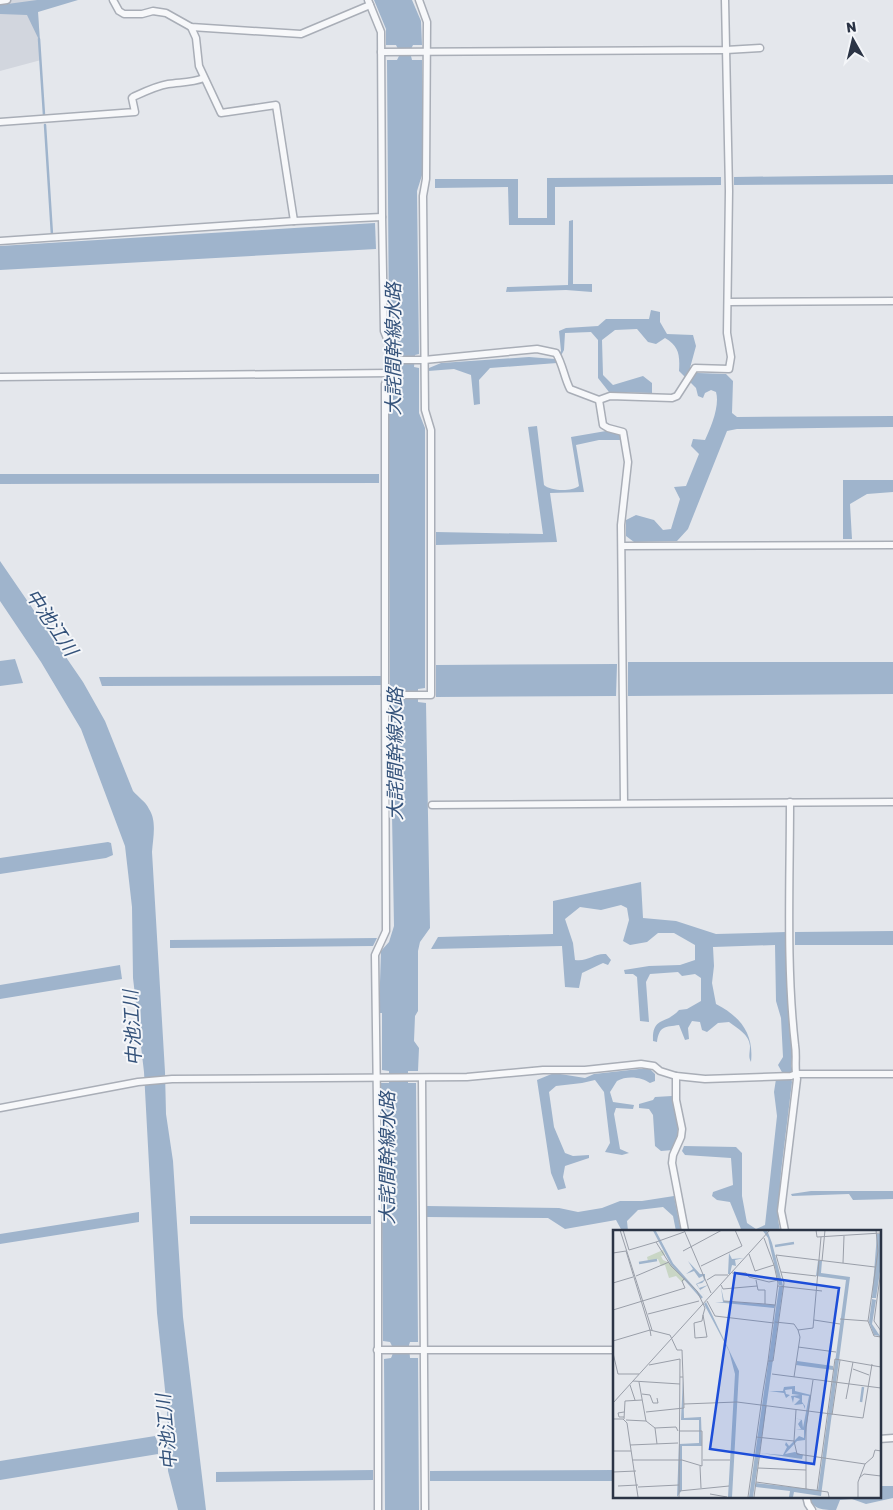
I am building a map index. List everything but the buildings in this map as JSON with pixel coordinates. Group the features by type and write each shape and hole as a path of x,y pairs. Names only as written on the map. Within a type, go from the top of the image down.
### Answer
{"street":[{"path":"0,1 6,0"},
{"path":"112,0 119,11 124,14 142,14 154,11 166,13 191,27 301,34 369,3 382,32 384,331 396,360 385,384 386,931 375,955 378,1510"},
{"path":"385,695 431,695 431,430 425,410 420,360 428,52 427,22 419,0"},
{"path":"396,360 420,360 537,349 556,353 562,364 570,389 599,400 610,396 672,398 677,396 695,368 729,369 730,357 727,333 729,191 726,0"},
{"path":"191,27 196,38 199,66 221,113 276,106 294,221"},
{"path":"381,52 726,50 760,48"},
{"path":"0,122 135,112 133,97 160,86 185,83 204,78"},
{"path":"0,241 294,221 382,218"},
{"path":"728,302 893,301"},
{"path":"0,377 390,373"},
{"path":"599,400 604,425 608,428 624,432 628,462 621,525 624,803"},
{"path":"622,546 893,544"},
{"path":"785,1230 781,1211 797,1079 794,1075 796,1049 790,988 790,802"},
{"path":"432,805 893,802"},
{"path":"0,1108 138,1082 172,1079 467,1077 543,1070 585,1070 641,1064 654,1066 660,1071 676,1076 705,1079 794,1075 893,1074"},
{"path":"676,1076 676,1100 682,1129 681,1137 672,1155 672,1163 686,1230"},
{"path":"422,1078 425,1510"},
{"path":"377,1350 613,1350"},
{"path":"880,1439 893,1438"},
{"path":"806,1498 812,1510"}],"shaded area":[{"path":"0,0 54,0 54,2 38,12 41,60 0,71"}],"water":[{"path":"37,0 78,0 38,12 40,42 27,15 0,14 0,5"},
{"path":"374,0 412,0 421,21 422,45 413,45 411,49 398,49 396,45 386,45 386,29"},
{"name":"大詫間幹線水路","path":"399,56 411,56 412,60 422,60 423,172 417,191 419,354 415,355 414,367 419,368 419,413 425,428 425,688 418,689 418,702 426,703 430,928 420,942 418,951 418,1011 415,1016 414,1041 419,1048 418,1071 408,1071 408,1083 416,1083 418,1342 410,1342 409,1345 410,1358 418,1358 419,1510 385,1510 384,1359 391,1358 393,1352 390,1342 383,1341 381,1083 389,1083 389,1071 382,1070 382,1013 379,1013 381,951 389,942 394,926 390,702 398,702 398,689 390,689 388,387 396,367 401,367 401,355 398,355 389,332 387,60 397,60"},
{"path":"893,175 893,184 734,185 734,177"},
{"path":"721,177 721,185 555,187 555,225 509,225 508,187 435,188 435,179 518,179 518,218 547,218 547,178"},
{"path":"573,220 573,284 592,284 592,292 566,290 506,292 507,287 568,285 569,221"},
{"path":"375,223 376,249 0,270 0,246"},
{"path":"651,310 660,312 660,322 667,334 693,335 696,346 690,368 698,373 726,374 733,381 732,413 737,417 893,416 893,427 737,429 727,431 688,529 677,541 634,542 626,536 626,520 636,515 654,520 663,530 671,529 680,499 674,487 686,486 699,454 691,446 693,439 705,440 716,410 716,392 711,390 705,393 703,398 698,396 696,388 679,371 678,352 670,341 665,338 656,344 648,342 637,329 615,330 602,340 603,375 613,385 643,376 652,383 652,393 609,392 598,378 598,340 591,332 565,333 564,350 557,363 490,368 479,380 480,404 474,405 471,375 454,369 428,371 429,368 441,363 529,357 555,359 561,351 559,331 566,328 598,326 606,319 649,319"},
{"path":"537,426 544,485 556,490 566,490 579,486 571,437 606,431 620,435 622,440 599,440 576,445 584,492 550,493 557,542 436,545 436,532 543,534 528,427"},
{"path":"0,474 379,474 379,483 0,484"},
{"path":"843,480 893,480 893,492 867,494 850,504 852,539 843,539"},
{"path":"0,561 83,682 105,721 133,791 148,806 153,819 152,852 166,1114 173,1161 183,1317 206,1510 178,1510 168,1471 167,1409 157,1313 144,1072 133,978 132,907 125,846 81,729 41,662 0,601"},
{"path":"15,659 23,683 0,686 0,661"},
{"path":"628,662 893,662 893,694 628,696"},
{"path":"617,664 616,696 436,697 436,665"},
{"path":"381,676 381,685 102,686 99,677"},
{"path":"111,843 113,855 106,858 0,874 0,858"},
{"path":"641,882 643,918 676,921 716,934 786,932 788,1001 793,1048 791,1066 793,1071 790,1074 792,1082 781,1172 778,1219 780,1230 740,1230 730,1202 717,1200 712,1196 713,1192 733,1185 731,1158 685,1155 682,1151 684,1146 736,1147 742,1153 742,1196 747,1223 756,1229 765,1225 777,1116 774,1092 776,1079 783,1074 778,1065 783,1057 781,1018 776,1001 775,945 713,947 714,966 712,983 716,1004 725,1009 744,1027 750,1043 751,1062 748,1038 729,1022 718,1023 707,1032 702,1030 700,1022 692,1021 688,1028 689,1039 685,1040 679,1025 666,1027 659,1033 657,1042 653,1041 653,1033 657,1024 674,1015 679,1010 687,1009 701,1001 701,978 695,974 682,976 678,972 650,974 646,982 649,1022 640,1021 637,977 633,974 625,974 624,970 649,966 680,965 695,960 695,945 674,933 658,933 647,942 630,945 623,941 629,920 627,908 621,905 601,910 580,907 565,919 573,943 575,960 584,960 606,954 611,960 608,965 603,963 582,973 579,988 565,987 562,946 431,949 438,937 553,934 553,901"},
{"path":"893,931 893,945 795,945 795,932"},
{"path":"377,938 373,946 170,948 170,940"},
{"path":"120,965 122,979 0,999 0,985"},
{"path":"650,1069 655,1074 655,1081 650,1083 639,1078 625,1078 617,1081 610,1092 613,1102 634,1105 633,1109 616,1108 614,1114 620,1149 629,1153 622,1155 605,1152 610,1143 604,1092 595,1080 556,1086 549,1092 554,1127 565,1153 573,1156 589,1155 589,1158 565,1166 563,1177 566,1188 558,1190 551,1173 537,1080 554,1073 585,1078 594,1074"},
{"path":"672,1096 678,1123 676,1143 673,1150 661,1151 655,1146 653,1115 649,1109 639,1108 639,1104 653,1100 655,1097"},
{"path":"811,1191 893,1191 893,1199 853,1200 849,1194 792,1196 791,1194"},
{"path":"674,1196 681,1230 676,1230 673,1216 663,1207 638,1210 627,1221 628,1230 621,1230 616,1220 565,1229 548,1218 427,1217 427,1206 559,1208 578,1212 602,1208 620,1201 642,1201"},
{"path":"139,1212 139,1222 0,1244 0,1234"},
{"path":"190,1216 371,1216 371,1224 190,1224"},
{"path":"155,1436 158,1443 158,1454 0,1480 0,1461"},
{"path":"373,1470 373,1480 216,1482 216,1472"},
{"path":"613,1470 613,1481 430,1481 430,1471"},
{"path":"880,1486 893,1486 893,1498 866,1504 852,1499 840,1500 836,1510 816,1507 810,1498 880,1498"}],"waterway":[{"path":"39,39 44,115"},
{"path":"45,125 52,235"}],"water label":[{"name":"中池江川","path":"52,622"},
{"name":"中池江川","path":"132,1028"},
{"name":"中池江川","path":"166,1432"}]}
